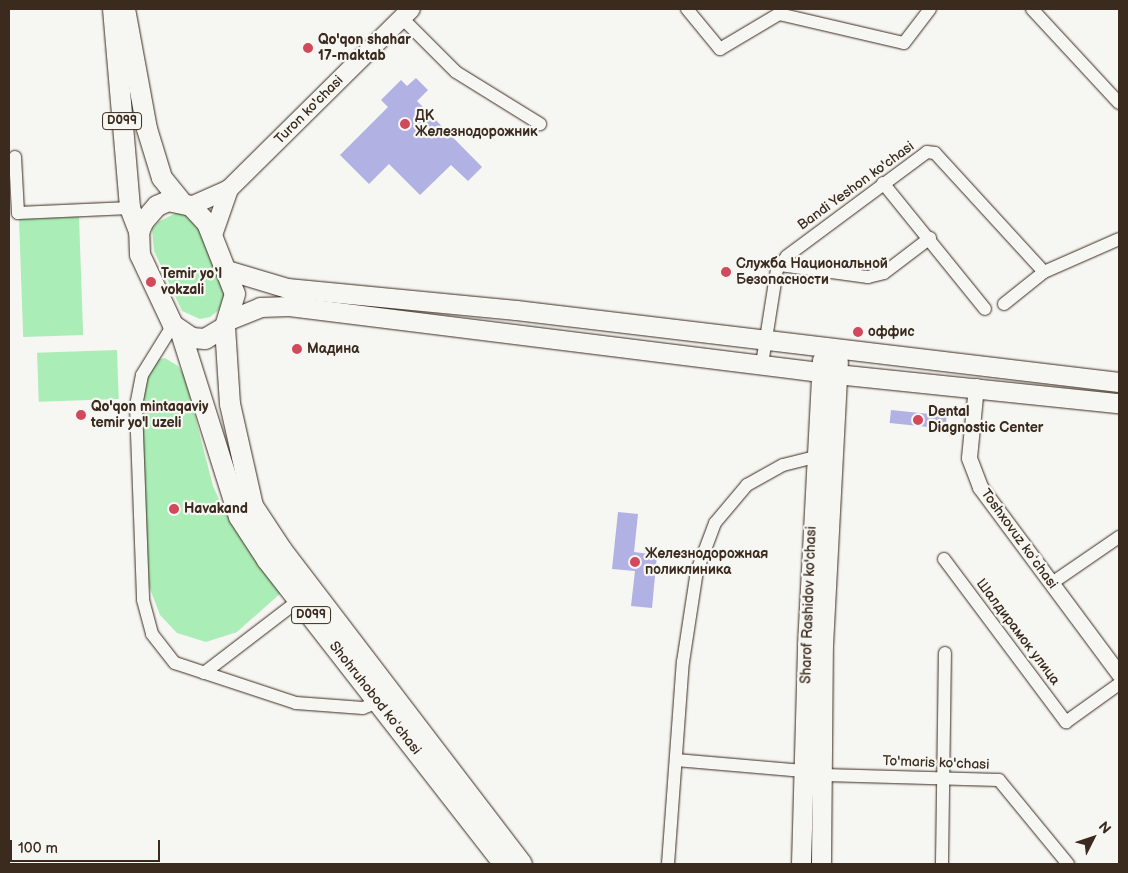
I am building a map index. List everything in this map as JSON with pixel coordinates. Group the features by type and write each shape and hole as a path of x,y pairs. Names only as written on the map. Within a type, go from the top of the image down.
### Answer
{"highway":[{"name":"D099","path":"113,9 130,208 140,232 140,255 151,282 177,329"},
{"name":"D099","path":"125,9 147,129 162,178 213,235 235,294 228,323"},
{"path":"140,232 157,206 168,201 187,204"},
{"path":"177,329 204,339 228,323"},
{"name":"Shohruhobod koʻchasi","path":"228,323 230,404 245,483 253,506 305,595 378,702 504,864"},
{"name":"Shohruhobod koʻchasi","path":"177,329 239,517 305,595 522,864"}],"main road":[{"name":"Turon ko'chasi","path":"213,235 229,190 406,13"},
{"name":"Turon ko'chasi","path":"187,204 229,190"},
{"path":"225,264 287,288 765,340 1119,382"},
{"path":"228,323 260,306 289,306 828,372 976,386 1119,403"},
{"name":"Sharof Rashidov ko'chasi","path":"801,864 816,457 832,348"},
{"name":"Sharof Rashidov ko'chasi","path":"821,864 824,775 823,645 828,372"}],"street":[{"path":"688,9 720,49 779,14 907,42 930,9"},
{"path":"1032,9 1119,102"},
{"path":"406,13 456,72 540,124"},
{"name":"Bandi Yeshon ko'chasi","path":"780,265 883,183 927,152 935,153 1044,272"},
{"path":"15,157 18,213 130,208"},
{"path":"883,183 930,238 985,309"},
{"path":"762,364 780,265 868,277 884,273 930,238"},
{"path":"1004,304 1044,272 1119,239"},
{"path":"177,329 142,375 136,406 143,600 146,618 162,650 175,663 296,703 363,708 378,702"},
{"name":"Toshxovuz koʻchasi","path":"976,386 969,458 980,487 1119,674"},
{"path":"668,864 682,662 697,572 715,523 747,485 782,465 816,457"},
{"path":"1052,583 1119,537"},
{"name":"Шалдирамок улица","path":"944,559 1068,723 1119,684"},
{"path":"204,673 305,595"},
{"path":"942,864 945,653"},
{"path":"676,760 804,772"},
{"name":"To'maris ko'chasi","path":"824,775 944,778 1004,783 1068,864"}],"green space":[{"path":"176,213 185,215 201,231 225,292 219,310 210,317 200,319 182,311 154,251 152,229 158,222"},
{"path":"79,217 83,335 23,337 19,219"},
{"path":"117,350 119,399 39,402 37,353"},
{"path":"165,358 178,366 185,377 213,486 224,510 249,551 282,592 237,632 206,642 177,633 160,615 149,586 143,543 141,396 154,360"}],"building":[{"name":"ДК Железнодорожник","path":"416,78 428,90 417,101 482,167 468,181 451,165 420,195 389,164 369,184 340,155 388,107 381,100 401,80 407,86"},
{"name":"Dental Diagnostic Center","path":"891,410 947,416 945,429 890,423"},
{"name":"Железнодорожная поликлиника","path":"618,512 638,514 634,552 657,555 652,608 631,606 635,571 612,569"}],"place":[{"name":"Qo'qon shahar 17-maktab","path":"308,48"},
{"name":"ДК Железнодорожник","path":"405,124"},
{"name":"Служба Национальной Безопасности","path":"726,272"},
{"name":"Temir yo‘l vokzali","path":"151,282"},
{"name":"оффис","path":"858,332"},
{"name":"Мадина","path":"297,349"},
{"name":"Qo'qon mintaqaviy temir yo'l uzeli","path":"81,415"},
{"name":"Dental Diagnostic Center","path":"918,420"},
{"name":"Havakand","path":"174,509"},
{"name":"Железнодорожная поликлиника","path":"635,562"}]}
